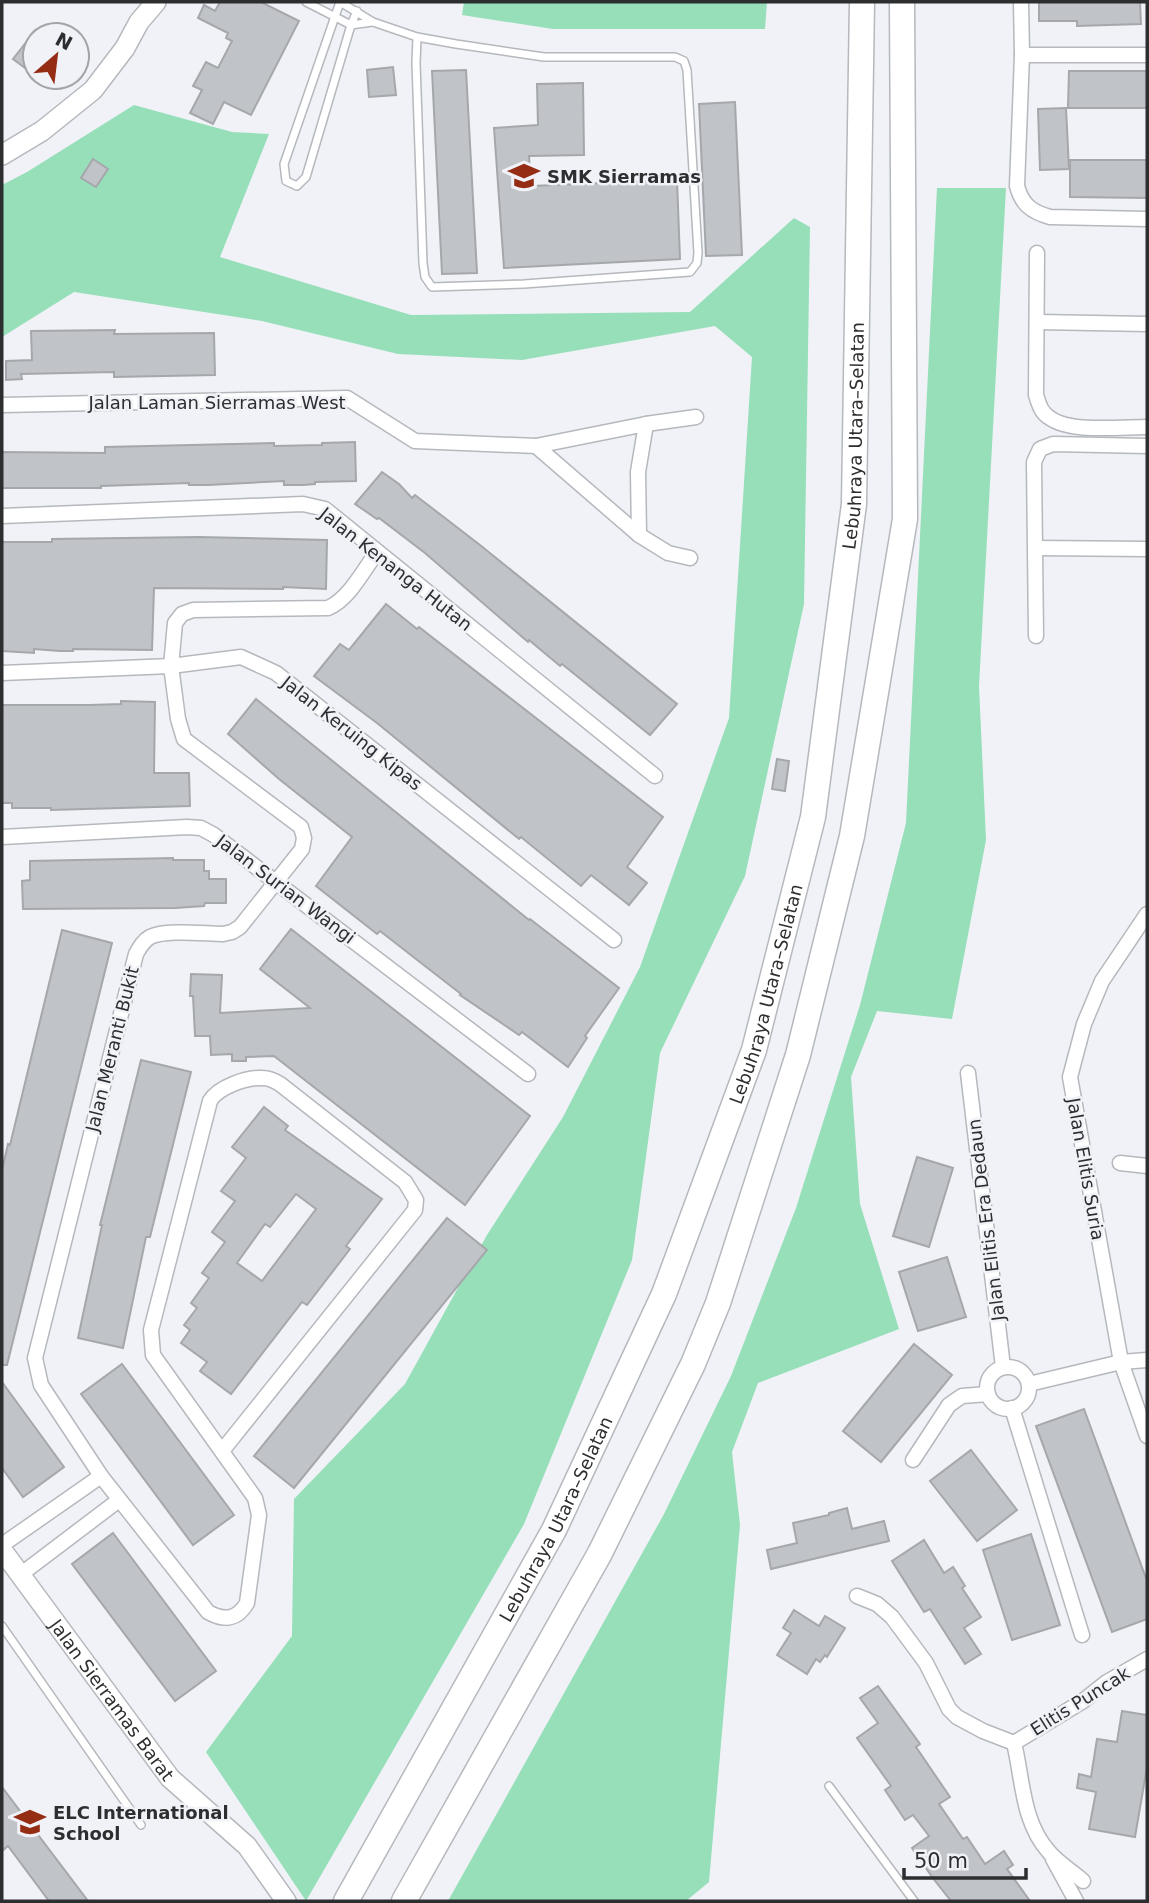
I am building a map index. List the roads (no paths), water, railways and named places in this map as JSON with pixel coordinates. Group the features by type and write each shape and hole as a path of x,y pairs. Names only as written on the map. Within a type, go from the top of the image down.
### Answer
{"highway":[{"name":"Lebuhraya Utara–Selatan","path":"346,1901 554,1530 664,1294 754,1050 813,817 854,504 862,2"},
{"path":"404,1901 600,1553 693,1364 718,1303 798,1055 852,836 905,519 902,2"}],"street":[{"path":"139,22 140,2"},
{"path":"2,155 42,131 93,90 125,48 139,22 156,2"},
{"path":"1021,2 1022,54 1017,186 1020,198 1037,214 1050,217 1147,219"},
{"path":"1022,54 1147,55"},
{"path":"1037,253 1036,395 1040,409 1048,418 1060,424 1147,427"},
{"path":"1038,322 1147,324"},
{"name":"Jalan Laman Sierramas West","path":"2,405 347,398 415,441 536,446"},
{"path":"536,446 696,417"},
{"path":"639,535 638,472 646,424"},
{"path":"1036,636 1034,462 1040,449 1053,444 1147,446"},
{"path":"536,446 639,535 668,553 690,558"},
{"name":"Jalan Kenanga Hutan","path":"2,516 303,504 325,509 655,776"},
{"path":"1036,548 1147,549"},
{"name":"Jalan Meranti Bukit","path":"222,1451 415,1210 416,1200 405,1182 280,1084 262,1077 222,1087 214,1093 151,1330 153,1355 255,1498 259,1515 247,1603 241,1613 220,1619 208,1612 101,1476 41,1385 34,1358 136,954 149,937 159,934 232,932 240,927 302,849 304,838 301,827 184,739 178,719 172,666 176,623 182,614 193,610 328,608 344,597 377,552"},
{"name":"Jalan Keruing Kipas","path":"2,673 172,666 241,657 276,673 614,940"},
{"name":"Jalan Surian Wangi","path":"2,837 201,828 276,880 528,1074"},
{"name":"Jalan Elitis Suria","path":"1147,914 1102,981 1084,1024 1070,1077 1121,1362 1147,1436"},
{"name":"Jalan Elitis Era Dedaun","path":"968,1073 1003,1367"},
{"path":"1120,1163 1147,1166"},
{"path":"1029,1384 1121,1362 1147,1360"},
{"path":"1003,1367 1023,1372 1029,1384 1027,1397 1012,1408 1000,1407 988,1394 988,1380 1003,1367"},
{"path":"913,1460 949,1405 962,1396 988,1394"},
{"path":"1012,1408 1082,1635"},
{"path":"3,1553 101,1476"},
{"path":"20,1575 119,1500"},
{"name":"Jalan Sierramas Barat","path":"3,1553 170,1778 247,1846 281,1894"},
{"path":"858,1596 877,1604 892,1617 926,1663 949,1709 957,1717 1014,1743 1025,1806 1034,1829 1076,1901"},
{"name":"Elitis Puncak","path":"1014,1743 1147,1659"},
{"path":"1048,1852 1083,1881"}],"lane":[{"path":"306,2 351,25 373,22"},
{"path":"358,11 351,25 306,177 297,186 286,181 284,164 340,2 358,11 373,22 417,37 544,57 675,57 684,61 687,70 698,253 697,263 690,272 432,288 425,276 423,263 417,37"},
{"path":"2,1626 141,1825"},
{"path":"829,1786 914,1901"}],"place":[{"name":"SMK Sierramas","path":"524,176"},
{"name":"ELC International School","path":"30,1822"}]}
